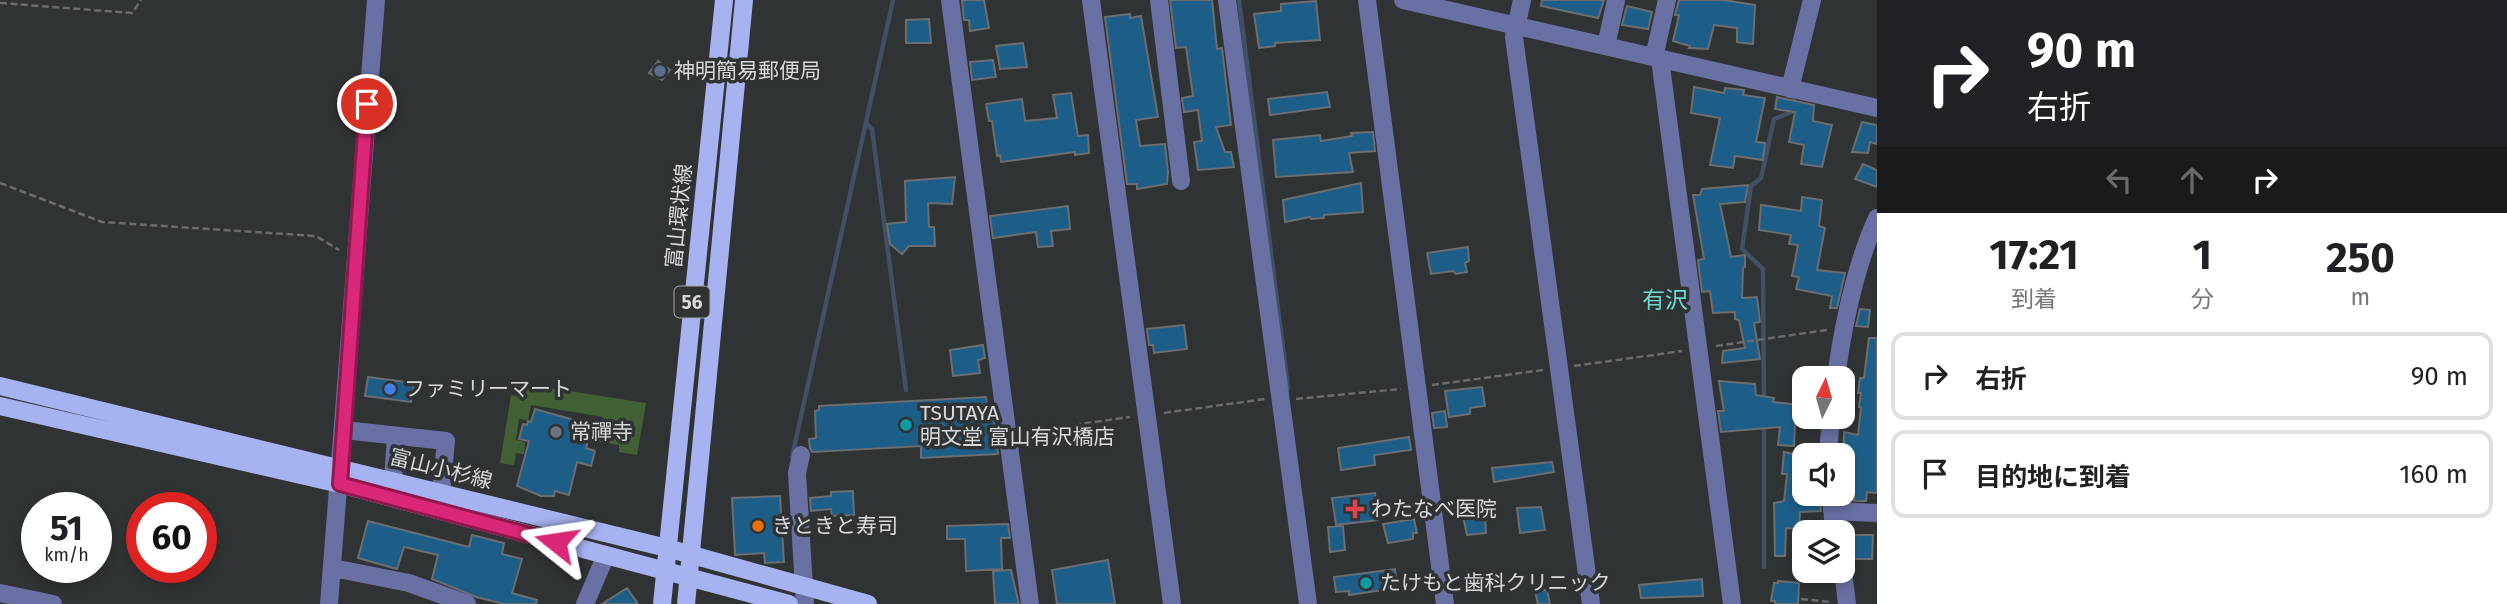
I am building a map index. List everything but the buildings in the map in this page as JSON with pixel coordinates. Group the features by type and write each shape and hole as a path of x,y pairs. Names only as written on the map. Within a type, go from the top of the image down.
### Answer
{"main road":[{"name":"富山環状線","path":"662,604 724,0"},
{"name":"富山環状線","path":"686,604 744,0"},
{"name":"富山小杉線","path":"0,386 340,476 665,572 789,604"},
{"name":"富山小杉線","path":"0,406 340,476 393,480 691,554 868,604"}],"street":[{"path":"329,604 376,0"},
{"path":"950,0 1030,604"},
{"path":"1091,0 1172,604"},
{"path":"1159,0 1181,181"},
{"path":"1227,0 1308,604"},
{"path":"1367,0 1445,604"},
{"path":"1403,0 1877,108"},
{"path":"1522,0 1514,37 1591,604"},
{"path":"1606,46 1616,0"},
{"path":"1667,0 1657,58 1732,604"},
{"path":"1790,89 1812,0"},
{"path":"1837,366 1857,277 1877,218"},
{"path":"344,430 446,441 441,492"},
{"path":"393,480 396,436"},
{"path":"801,455 797,473 805,604"},
{"path":"1848,506 1877,513"},
{"path":"585,604 606,555"},
{"path":"333,568 409,583 467,604"},
{"path":"1839,603 1843,583"},
{"path":"0,593 53,604"}],"path":[{"path":"0,2 132,13 141,0"},
{"path":"0,183 103,222 316,236 356,260"},
{"path":"1801,599 1805,602 1839,603"}],"green space":[{"path":"519,383 646,403 637,455 619,452 619,445 600,442 603,417 531,405 528,420 519,419 516,440 525,442 524,454 516,453 514,465 500,463 511,395 517,396"}],"waterway":[{"path":"792,457 893,0"},
{"path":"1239,0 1288,388"},
{"path":"1764,402 1763,269 1742,249 1751,186 1761,178 1774,119 1792,112 1794,97"},
{"path":"866,123 872,129 906,390"},
{"path":"1764,425 1764,567"}],"place":[{"name":"神明簡易郵便局","path":"660,71"},
{"name":"ファミリーマート","path":"390,389"},
{"name":"TSUTAYA 明文堂 富山有沢橋店","path":"906,425"},
{"name":"常禪寺","path":"556,432"},
{"name":"わたなべ医院","path":"1355,509"},
{"name":"きときと寿司","path":"758,526"},
{"name":"たけもと歯科クリニック","path":"1366,583"}],"district":[{"name":"有沢","path":"1665,300"}],"route":[{"path":"367,104 340,484 556,542"}]}
